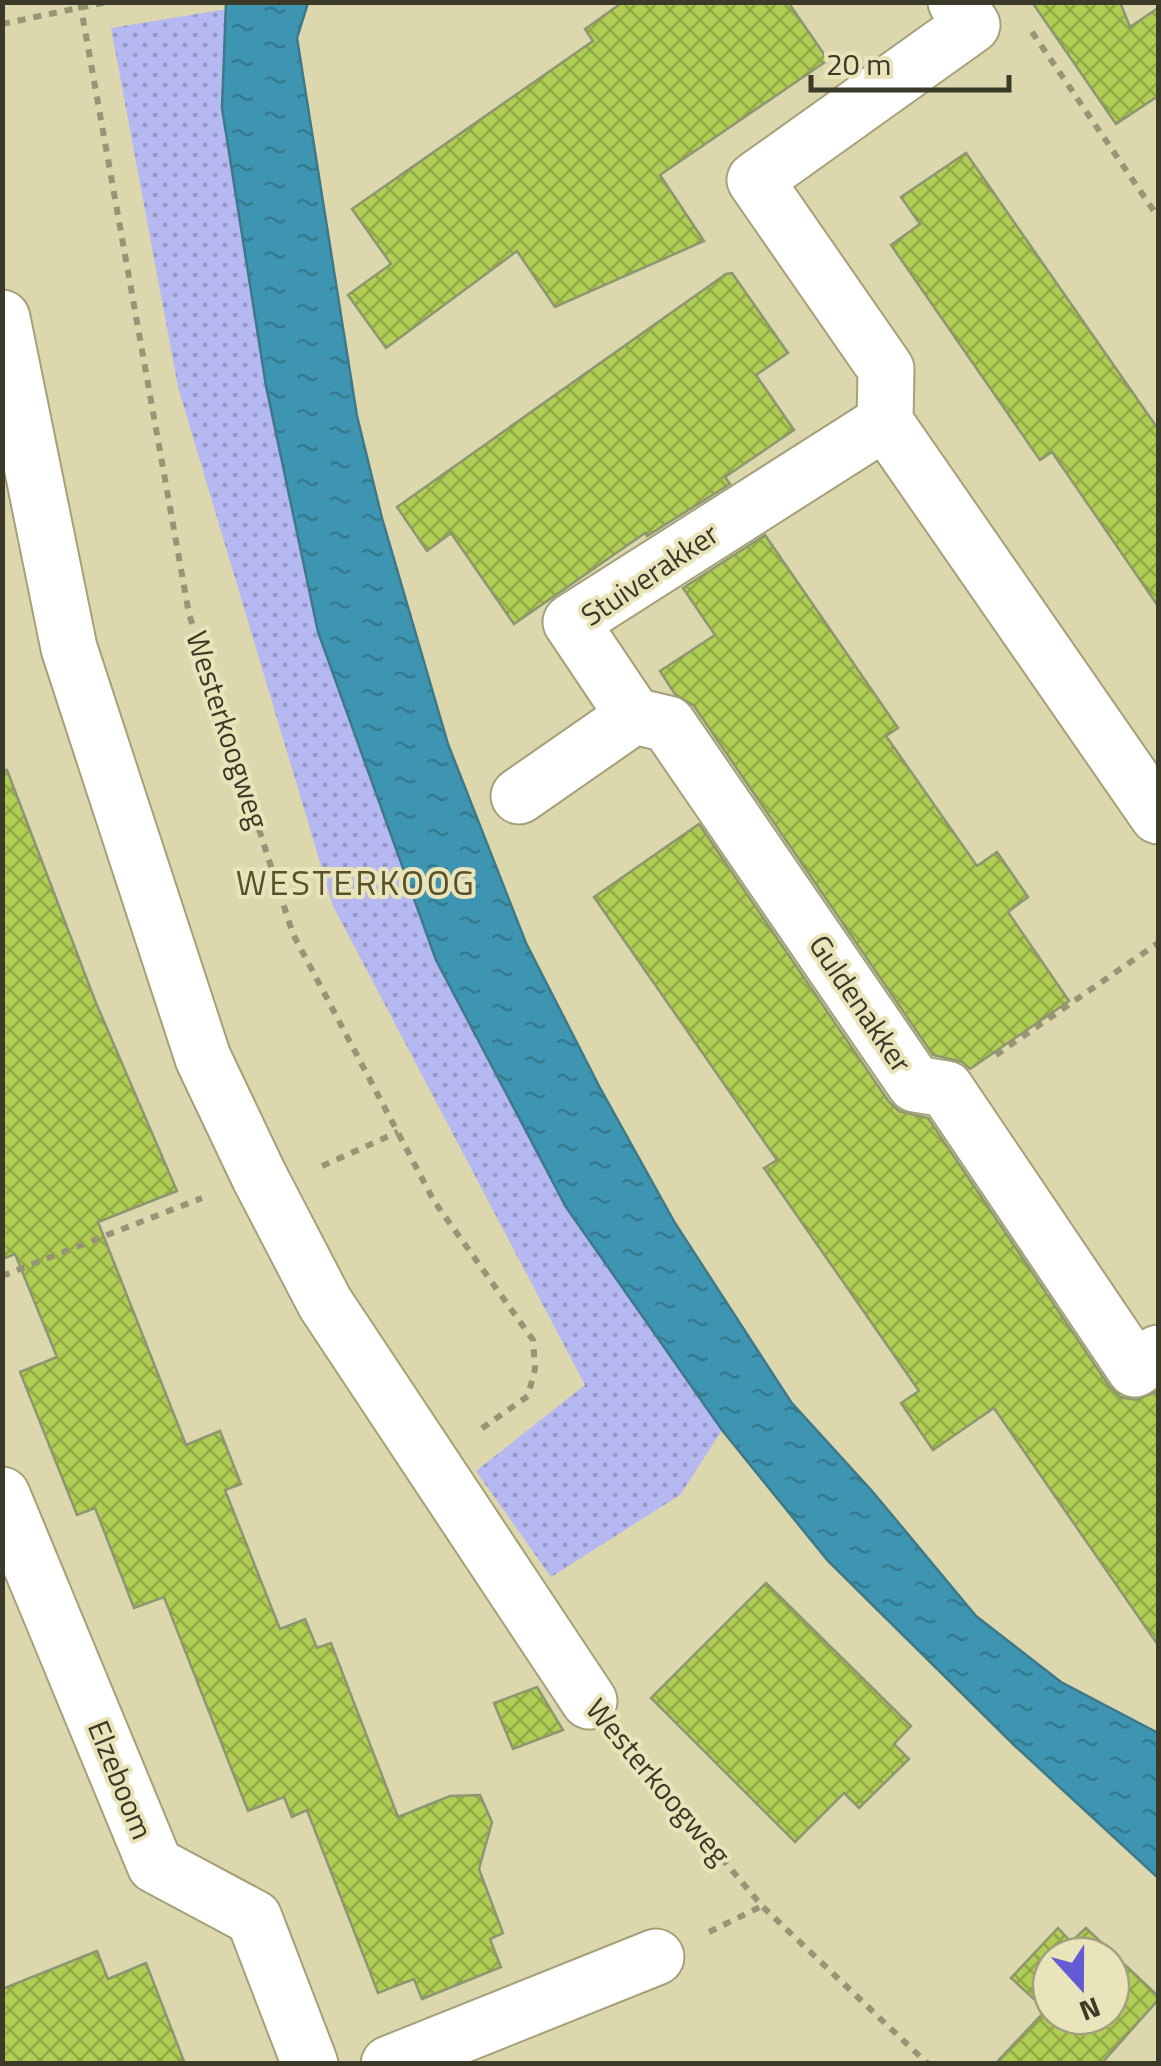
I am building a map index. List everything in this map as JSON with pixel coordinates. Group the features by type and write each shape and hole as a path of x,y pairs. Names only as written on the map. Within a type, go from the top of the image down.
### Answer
{"street":[{"path":"956,2 972,26 755,180 886,368 885,422 1158,816"},
{"name":"Westerkoogweg","path":"2,318 69,648 204,1058 325,1303 589,1701"},
{"name":"Stuiverakker","path":"634,716 571,622 885,422"},
{"path":"519,796 634,716"},
{"name":"Guldenakker","path":"634,716 668,724 914,1084 946,1090 1135,1369 1158,1353"},
{"name":"Elzeboom","path":"3,1500 156,1866 254,1918 310,2064"},
{"path":"389,2064 656,1957"}],"path":[{"path":"2,24 108,2"},
{"name":"Westerkoogweg","path":"80,5 189,614 293,934 434,1201 533,1340 535,1370 528,1396 431,1464"},
{"path":"1022,19 1158,217"},
{"path":"946,1090 1158,943"},
{"path":"2,1276 398,1132"},
{"name":"Westerkoogweg","path":"589,1701 762,1906 928,2064"}],"shaded area":[{"path":"227,9 222,108 266,386 318,633 436,960 566,1207 722,1430 680,1495 551,1577 476,1471 585,1385 333,906 178,387 111,28"}],"water":[{"path":"226,3 308,3 297,38 357,416 382,518 448,744 526,943 675,1223 791,1402 872,1491 976,1616 1061,1682 1158,1733 1158,1878 1014,1745 828,1561 722,1430 566,1207 436,960 318,632 266,386 222,108"}],"building":[{"path":"623,2 788,2 828,60 660,175 704,241 555,307 517,251 386,348 348,295 391,264 352,209 593,41 585,29"},
{"path":"1032,2 1120,2 1130,27 1158,8 1158,96 1116,124"},
{"path":"966,153 1158,429 1158,606 1052,452 1040,460 891,245 920,224 901,197"},
{"path":"732,273 788,353 756,375 794,430 725,477 730,484 647,536 645,533 514,624 451,533 427,551 397,507"},
{"path":"765,535 898,728 886,736 977,866 997,852 1028,897 1008,912 1069,1001 970,1069 962,1062 933,1055 694,706 675,694 660,671 715,635 683,588"},
{"path":"7,770 96,1003 177,1191 98,1222 186,1445 220,1431 241,1484 225,1490 280,1629 305,1619 317,1648 331,1643 398,1817 450,1796 480,1795 492,1822 479,1869 503,1933 490,1939 501,1967 422,1999 414,1979 378,1993 307,1810 292,1817 284,1797 248,1811 164,1597 134,1608 95,1508 77,1515 20,1372 57,1357 15,1254 2,1259 2,771"},
{"path":"699,824 889,1102 899,1111 928,1118 1109,1386 1121,1397 1136,1400 1158,1391 1158,1645 994,1408 933,1450 901,1403 919,1391 764,1168 777,1160 594,897"},
{"path":"766,1583 911,1726 894,1744 909,1759 859,1808 844,1793 795,1842 651,1698"},
{"path":"537,1687 563,1730 513,1749 494,1703"},
{"path":"1086,1928 1094,1936 1077,1936"},
{"path":"97,1951 108,1979 146,1963 185,2064 2,2064 2,1989"},
{"path":"1031,1957 1031,1996 1011,1978"},
{"path":"1131,1970 1158,2000 1131,2030"},
{"path":"1031,2026 1031,2036 1126,2036 1101,2064 995,2064"}],"district":[{"name":"WESTERKOOG","path":"356,883"}]}
